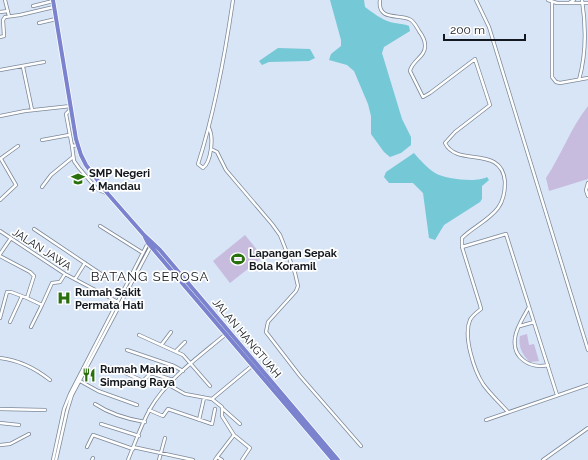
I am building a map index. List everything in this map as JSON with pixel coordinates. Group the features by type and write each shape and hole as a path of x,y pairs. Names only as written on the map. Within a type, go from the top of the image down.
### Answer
{"highway":[{"name":"JALAN HANGTUAH","path":"53,0 78,145 86,165 108,194 338,460"},
{"name":"JALAN HANGTUAH","path":"206,306 253,365 333,460"}],"street":[{"path":"5,0 9,16"},
{"path":"33,6 53,0"},
{"path":"209,128 212,140 211,149 205,166 200,168 198,164 209,128 225,55 233,0"},
{"path":"380,0 380,7 383,12 388,16 408,18 413,21 422,35 426,44 425,49 423,54 413,64 410,71 423,96 430,93 476,59 490,105 449,137 445,143 455,152 493,161 502,171 505,188 499,207 462,238 462,247 481,309 470,319 469,325 468,337 473,362 483,384 508,412"},
{"path":"476,0 489,28 588,350"},
{"path":"548,0 552,2 569,3 582,1 588,3"},
{"path":"569,3 574,0"},
{"path":"579,80 583,65 584,52 582,1"},
{"path":"552,2 552,77 556,82 588,78"},
{"path":"0,37 4,36 3,18 9,16 20,16 54,7"},
{"path":"0,12 8,11"},
{"path":"39,23 56,19"},
{"path":"0,70 44,62"},
{"path":"23,67 32,110"},
{"path":"0,116 32,110 71,107"},
{"path":"71,107 66,114 73,157 79,168 97,189 108,194"},
{"path":"42,140 69,135"},
{"path":"72,146 78,145"},
{"path":"0,200 16,185 0,160 18,146"},
{"path":"211,149 217,152 231,177 276,230 295,273 298,286 296,291 268,322 266,332 296,371 361,446"},
{"path":"42,187 51,174 73,157"},
{"path":"588,183 586,190 588,196"},
{"path":"100,226 143,253"},
{"path":"34,229 104,276"},
{"name":"JALAN JAWA","path":"0,231 65,274 118,302"},
{"path":"462,247 506,234 557,395"},
{"path":"11,238 0,255 34,274 27,298"},
{"path":"53,460 70,394 118,302 126,290 143,253 151,243"},
{"path":"56,460 64,416 72,396 151,243"},
{"path":"75,279 85,263"},
{"path":"31,327 52,283 60,282 65,274"},
{"path":"0,318 7,292 22,296 42,305"},
{"path":"10,322 22,296"},
{"path":"529,307 515,339 519,355 529,365 535,367 548,365"},
{"path":"520,326 534,322"},
{"path":"162,344 170,332"},
{"path":"128,460 149,410 173,380 227,333"},
{"path":"139,335 176,351 191,363 210,386"},
{"path":"176,351 185,342"},
{"path":"127,350 174,366 183,371"},
{"path":"0,358 14,360 50,380"},
{"path":"212,399 253,365"},
{"path":"112,366 143,381 151,372 173,380"},
{"path":"80,381 98,391 137,405"},
{"path":"169,385 186,394 212,399 240,424"},
{"path":"486,420 588,385"},
{"path":"199,420 204,398"},
{"path":"95,404 105,410 126,418 145,422"},
{"path":"222,407 222,416 234,435 250,448 242,460"},
{"path":"0,409 45,410"},
{"path":"149,410 163,416 168,409 212,424 214,409"},
{"path":"0,423 19,426"},
{"path":"101,424 139,436"},
{"path":"543,460 588,428"},
{"path":"0,445 10,444 29,434"},
{"path":"87,448 93,435 133,448 193,460"},
{"path":"215,460 234,435"},
{"path":"159,460 165,438"},
{"path":"217,457 222,460"}],"shaded area":[{"path":"588,106 588,179 549,191 546,178 576,124"},
{"name":"Lapangan Sepak Bola Koramil","path":"245,235 263,257 230,283 213,261"},
{"path":"527,334 529,345 534,344 539,361 530,362 521,350 520,336"}],"water":[{"path":"330,0 364,0 365,7 380,18 409,26 410,31 384,47 382,53 402,119 411,137 411,145 401,153 390,157 384,152 371,134 371,116 368,104 354,71 347,65 329,60 331,54 341,46 341,40"},
{"path":"278,48 310,49 315,58 309,61 269,62 262,65 259,61"},
{"path":"414,153 429,169 440,175 469,180 487,177 489,180 482,186 482,199 480,202 444,225 435,240 429,238 423,193 413,183 389,183 384,177 386,172"}],"place":[{"name":"SMP Negeri 4 Mandau","path":"78,179"},
{"name":"Lapangan Sepak Bola Koramil","path":"238,259"},
{"name":"Rumah Sakit Permata Hati","path":"64,298"},
{"name":"Rumah Makan Simpang Raya","path":"89,375"}],"district":[{"name":"BATANG SEROSA","path":"150,276"}]}
